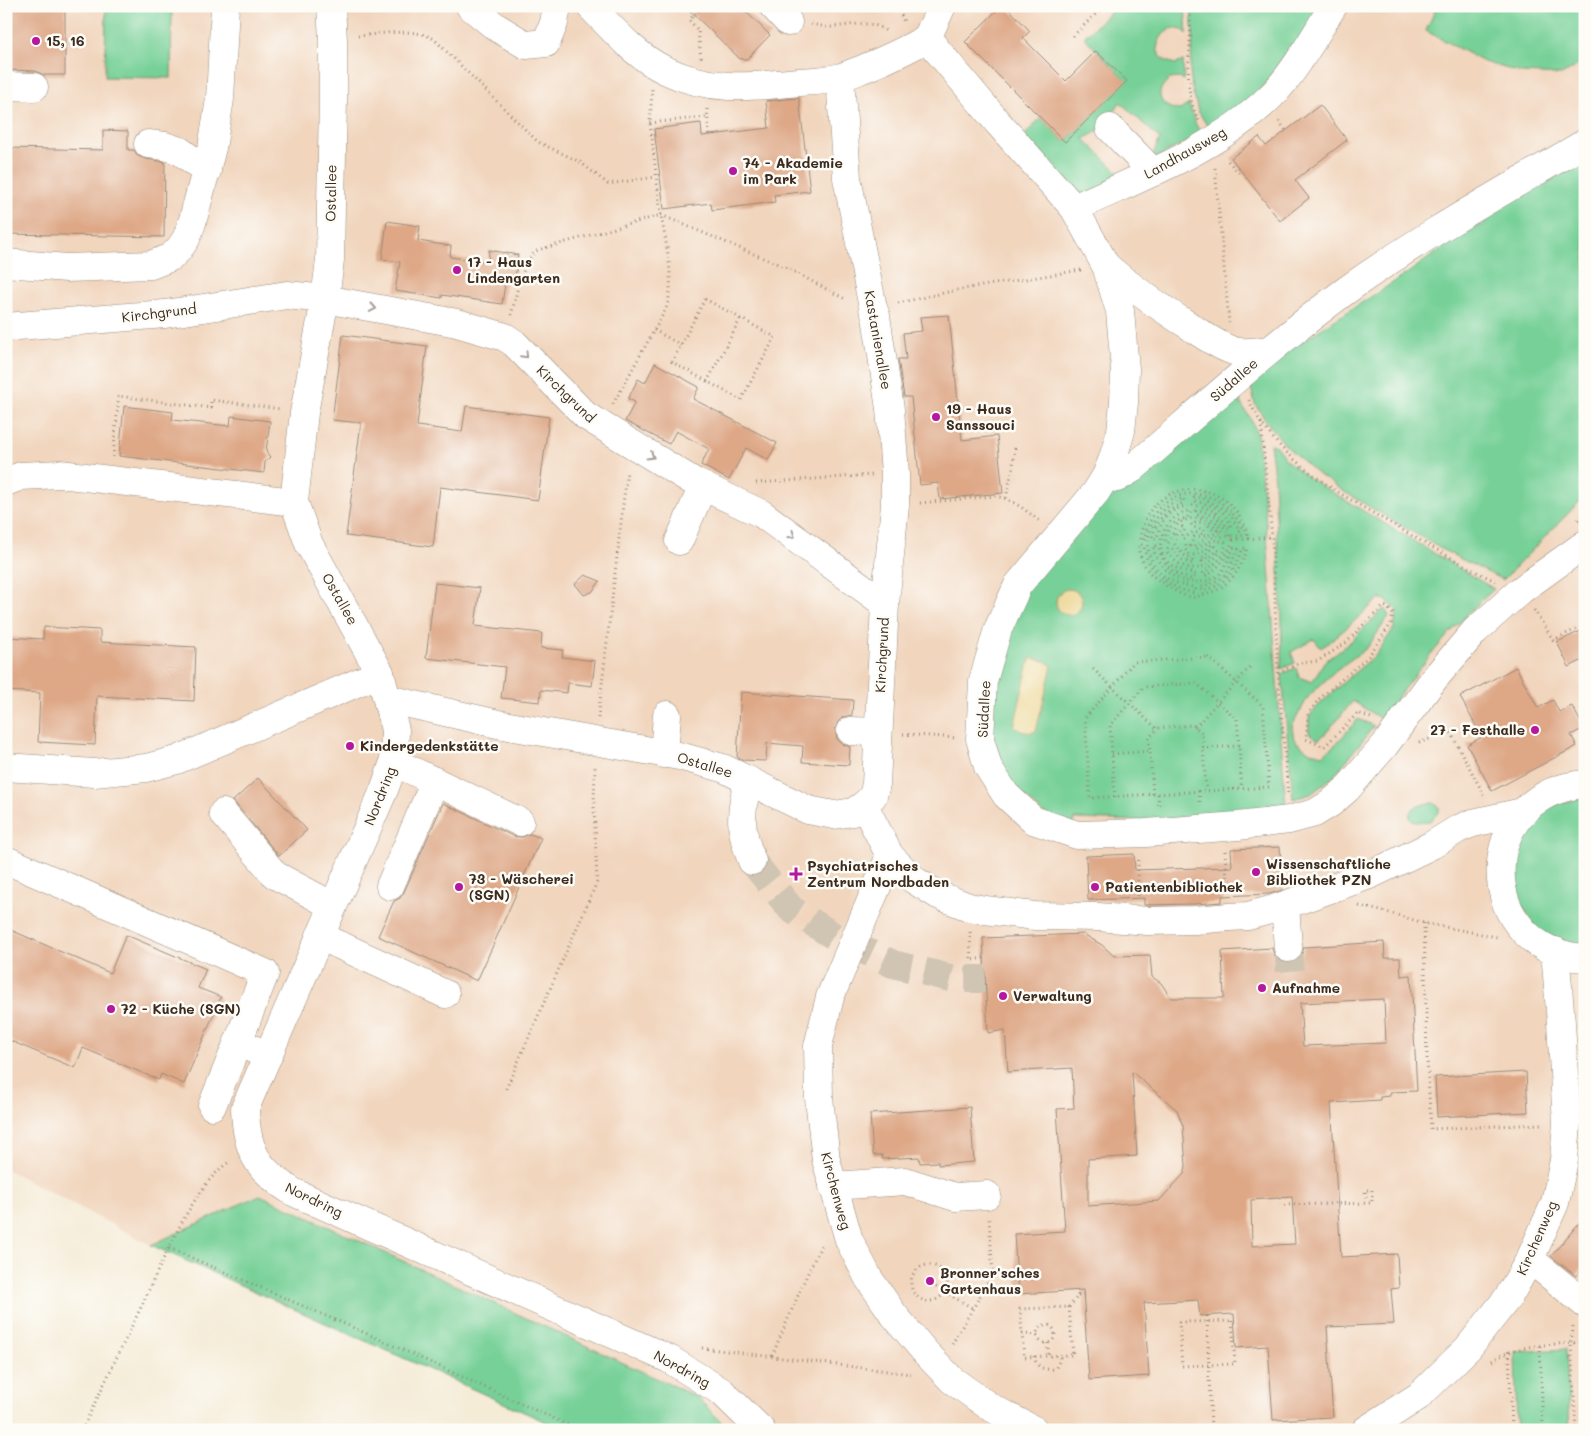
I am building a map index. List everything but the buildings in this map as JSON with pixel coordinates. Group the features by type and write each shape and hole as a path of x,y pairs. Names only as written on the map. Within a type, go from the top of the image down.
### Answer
{"lane":[{"path":"6,263 67,268 151,264 171,257 186,239 207,171 220,99 225,6"},
{"name":"Ostallee","path":"331,6 333,40 330,260 325,299 304,413 294,502 309,544 380,673 388,699 498,724 664,754 722,768 808,810 834,815 853,812 864,805"},
{"path":"470,6 496,27 526,45 546,43 554,23 557,6"},
{"path":"590,6 630,46 664,70 705,84 725,87 840,78 917,44 942,6"},
{"name":"Landhausweg","path":"1074,208 1153,172 1221,151 1289,74 1333,6"},
{"path":"917,44 999,124 1074,208 1106,266 1120,311 1125,369 1124,403 1120,431 1106,476"},
{"name":"Kastanienallee","path":"840,78 847,178 875,312 890,409 895,473 895,505 885,604"},
{"path":"6,86 34,87"},
{"path":"1110,128 1153,172"},
{"name":"Südallee","path":"1585,143 1432,234 1345,292 1269,350 1237,362 1132,469 1117,478 1106,476 1096,492 1018,585 998,628 983,681 980,739 988,767 1006,795 1033,820 1077,835 1153,822 1220,827 1290,820 1315,813 1331,804 1348,789 1385,745 1438,673 1476,631 1521,590 1585,544"},
{"path":"148,144 165,146 180,151 207,171"},
{"path":"1106,266 1130,287 1206,337 1237,362"},
{"name":"Kirchgrund","path":"6,328 165,314 287,295 325,299 457,323 505,337 586,416 709,490 762,514 885,604 876,784 873,796 864,805"},
{"path":"6,482 21,476 60,474 294,502"},
{"path":"678,541 709,490"},
{"path":"6,767 94,773 146,768 185,757 380,673"},
{"name":"Nordring","path":"388,699 396,730 394,762 245,1108 246,1130 252,1149 262,1168 276,1181 293,1192 669,1359 722,1392 762,1430"},
{"path":"664,754 667,715"},
{"path":"851,731 878,732"},
{"path":"394,762 520,822"},
{"path":"748,780 742,802 741,820 744,842 752,861"},
{"path":"390,886 434,781"},
{"path":"1585,784 1558,789 1534,802 1523,812 1508,835 1503,849 1500,878 1506,903 1515,919 1528,935 1545,947 1572,956 1585,958"},
{"path":"864,805 890,856 914,880 938,894 969,907 1035,916 1138,920 1195,920 1248,916 1372,874 1432,845 1458,829 1523,812"},
{"path":"223,813 275,875 333,906"},
{"name":"Kirchenweg","path":"890,856 830,996 818,1046 819,1098 826,1160 849,1240 869,1278 894,1315 926,1370 952,1380 990,1407 1034,1430"},
{"path":"6,860 265,973 212,1106"},
{"path":"1285,905 1288,948"},
{"path":"320,936 446,994"},
{"name":"Kirchenweg","path":"1366,1430 1419,1396 1468,1348 1509,1296 1530,1259 1555,1203 1564,1160 1567,1123 1562,1024 1555,951"},
{"path":"238,1042 268,1056"},
{"path":"836,1199 905,1181 955,1198 987,1195"},
{"path":"1530,1259 1580,1300"}],"path":[{"path":"703,6 689,20 698,30 705,84"},
{"path":"1073,36 1104,6"},
{"path":"1188,6 1190,32 1187,72 1190,96 1198,119 1239,173 1241,171"},
{"path":"780,14 829,27 871,24 880,26 917,44"},
{"path":"380,34 425,33 434,39 538,142 580,162 608,184 656,177"},
{"path":"602,427 624,382 666,309 670,296 667,254 650,123 651,91 664,70"},
{"path":"650,123 707,117"},
{"path":"1221,151 1237,362 1252,409 1261,422 1287,453 1312,475 1484,576 1521,590 1553,640 1585,625"},
{"path":"505,337 526,262 531,254 538,250 661,215 787,268 875,312 957,290 1106,266"},
{"path":"705,299 741,318 775,337 741,400 672,362 705,299"},
{"path":"707,382 741,318"},
{"path":"654,330 681,345"},
{"path":"111,480 118,396 210,408 211,400 304,413"},
{"path":"1261,422 1272,537 1278,673 1290,820"},
{"path":"506,1089 597,882 594,806 595,742 619,530 631,444"},
{"path":"1006,498 1015,446"},
{"path":"709,490 763,482 895,473"},
{"path":"1233,540 1225,559 1214,572 1205,576 1203,574 1219,561 1222,556 1226,548 1225,542 1213,540 1196,549 1194,547 1201,540 1230,536 1242,537 1247,534 1243,520 1230,504 1212,492 1189,489 1177,491 1159,502 1146,518 1140,534 1141,540 1144,540 1146,527 1154,513 1169,500 1179,495 1188,493 1203,494 1220,501 1228,507 1236,516 1242,528 1240,531 1230,514 1201,497 1194,498 1194,501 1208,503 1225,515 1231,528 1228,528 1215,512 1205,507 1186,507 1178,509 1167,516 1158,531 1156,539 1152,538 1158,522 1167,512 1182,504 1183,498 1162,511 1148,532 1148,548 1153,563 1165,577 1195,589 1194,593 1183,591 1160,577 1148,563 1144,546 1140,544 1138,548 1141,562 1151,575 1178,592 1192,597 1212,593 1226,584 1239,570 1247,548 1243,548 1234,569 1228,577 1218,585 1202,591 1200,588 1227,573 1238,549 1234,547 1230,560 1218,576 1205,582 1183,582 1168,574 1153,549 1155,545 1158,547 1168,568 1176,573 1191,579 1197,575 1180,570 1170,564 1164,555 1161,538 1168,522 1177,514 1191,512 1187,518 1180,519 1169,527 1166,536 1168,543 1177,526 1194,518 1204,519 1213,524 1217,530 1212,530 1206,523 1198,522 1191,524 1193,527 1204,530 1203,534 1193,532 1183,539 1182,535 1185,529 1182,527 1174,543 1179,551 1192,559 1193,564 1180,559 1172,548 1168,549 1167,553 1172,559 1191,568 1200,568 1220,552 1217,550 1202,562 1202,558 1214,546 1212,544 1199,554 1193,556 1188,554 1185,549 1186,545 1190,546 1194,537 1222,533 1219,524 1211,517 1197,515 1196,511 1199,510 1216,516 1230,536 1233,540"},
{"path":"895,505 995,496 1006,498 1015,502 1059,536"},
{"path":"1233,540 1272,537"},
{"path":"1278,673 1300,663 1318,661 1346,643 1384,606 1387,607 1393,614 1391,624 1368,657 1319,699 1308,714 1306,739 1324,747 1358,713 1383,722"},
{"path":"1208,657 1236,682 1263,706 1269,787 1090,798 1085,718 1134,662 1208,657"},
{"path":"1195,727 1252,665"},
{"path":"1092,669 1157,729"},
{"path":"1115,797 1110,725 1144,687 1196,683 1237,719 1242,788"},
{"path":"1153,794 1149,738 1158,728 1193,725 1202,734 1206,790"},
{"path":"878,732 937,736"},
{"path":"1452,735 1497,818"},
{"path":"1203,748 1239,746"},
{"path":"1112,754 1150,751"},
{"path":"1199,791 1200,809"},
{"path":"1138,920 1138,866 1153,822 1158,794"},
{"path":"1220,827 1226,862 1229,917"},
{"path":"1354,905 1424,923 1502,938 1528,935"},
{"path":"969,907 971,960 984,958"},
{"path":"1424,923 1427,1058 1431,1129 1567,1123"},
{"path":"82,1430 169,1248 202,1190 214,1174 226,1164 252,1149"},
{"path":"1280,1198 1281,1205 1372,1203 1372,1190 1365,1190 1366,1198"},
{"path":"669,1359 694,1347 926,1370 974,1309 993,1274 987,1195"},
{"path":"772,1356 806,1277 836,1199"},
{"path":"169,1248 379,1339 579,1430"},
{"path":"931,1264 938,1267 944,1272 946,1278 945,1292 934,1300 920,1298 911,1287 913,1274 924,1265 931,1264"},
{"path":"936,1287 974,1309"},
{"path":"1078,1290 1078,1296"},
{"path":"1069,1306 1073,1356 1024,1356 1020,1309 1069,1306 1078,1296 1084,1295"},
{"path":"1576,1430 1571,1343 1580,1300"},
{"path":"1207,1316 1212,1430"},
{"path":"1232,1321 1235,1364 1182,1366 1179,1322 1207,1322 1232,1321"},
{"path":"1048,1343 1040,1340 1038,1334 1043,1326 1051,1327 1055,1331 1054,1337 1048,1343 1048,1356"},
{"path":"1022,1334 1038,1334"},
{"path":"1489,1363 1502,1354 1517,1348 1585,1342"},
{"path":"1540,1346 1543,1430"},
{"path":"1509,1352 1512,1430"},
{"path":"1034,1356 1036,1364 1048,1370 1055,1368 1060,1360 1060,1356"}],"shaded area":[{"name":"Psychiatrisches Zentrum Nordbaden","path":"6,6 1585,6 1585,145 1483,219 1257,370 1286,446 1315,472 1346,493 1443,550 1503,580 1585,496 1585,1430 729,1430 697,1397 260,1195 151,1245 6,1169"}],"green space":[{"path":"106,6 172,6 171,78 105,77"},
{"path":"1117,6 1185,6 1187,34 1183,30 1172,28 1165,33 1158,43 1159,54 1162,58 1176,64 1183,61 1184,80 1179,78 1170,79 1164,84 1160,94 1163,103 1173,109 1180,110 1189,104 1196,125 1202,134 1150,161 1160,139 1120,102 1106,126 1084,139 1125,179 1086,194 1069,192 1022,138 1041,118 1065,142 1126,81 1084,37"},
{"path":"1191,6 1326,6 1249,105 1208,127 1198,111 1192,89 1190,71 1193,38"},
{"path":"1437,6 1585,6 1585,58 1573,69 1561,75 1522,73 1484,62 1426,31"},
{"path":"1585,145 1585,496 1503,580 1443,550 1346,493 1315,472 1286,446 1266,421 1255,404 1250,383 1257,370 1409,272"},
{"path":"1238,386 1241,404 1251,419 1257,434 1266,522 1286,809 1143,821 1075,819 1073,825 1047,817 995,769 985,699 1021,591 1097,501"},
{"path":"1270,444 1276,446 1287,461 1310,479 1494,589 1448,635 1381,719 1353,701 1318,740 1309,733 1309,717 1347,679 1376,655 1394,628 1397,610 1384,599 1379,599 1321,648 1314,639 1291,652 1295,663 1281,669 1282,622 1273,465"},
{"path":"1385,609 1389,616 1367,648 1336,670 1308,697 1292,726 1294,740 1310,752 1323,755 1337,743 1358,719 1374,726 1334,776 1311,794 1293,799 1283,673 1296,668 1299,677 1312,682 1324,662 1349,643"},
{"path":"1585,797 1585,948 1536,930 1510,883 1522,830 1549,806"},
{"path":"1434,803 1439,807 1439,812 1430,821 1415,822 1410,818 1410,812 1415,807"},
{"path":"260,1195 697,1397 729,1430 564,1430 151,1245"},
{"path":"1566,1349 1570,1430 1517,1430 1515,1352"}],"sand":[{"path":"1069,589 1078,593 1082,602 1078,611 1069,615 1060,611 1056,602 1060,593"},
{"path":"1031,658 1045,661 1052,666 1036,731 1027,732 1014,726"}],"tunnel":[{"path":"752,861 791,909 837,938 893,964 954,979 985,979"},
{"path":"1288,948 1290,971"}],"place":[{"name":"15, 16","path":"36,41"},
{"name":"74 - Akademie im Park","path":"733,171"},
{"name":"17 - Haus Lindengarten","path":"457,270"},
{"name":"19 - Haus Sanssouci","path":"936,417"},
{"name":"27 - Festhalle","path":"1535,730"},
{"name":"Kindergedenkstätte","path":"350,746"},
{"name":"Wissenschaftliche Bibliothek PZN","path":"1256,872"},
{"name":"Psychiatrisches Zentrum Nordbaden","path":"796,874"},
{"name":"73 - Wäscherei (SGN)","path":"459,887"},
{"name":"Patientenbibliothek","path":"1095,887"},
{"name":"Aufnahme","path":"1262,988"},
{"name":"Verwaltung","path":"1003,996"},
{"name":"72 - Küche (SGN)","path":"111,1009"},
{"name":"Bronner'sches Gartenhaus","path":"930,1281"}]}
